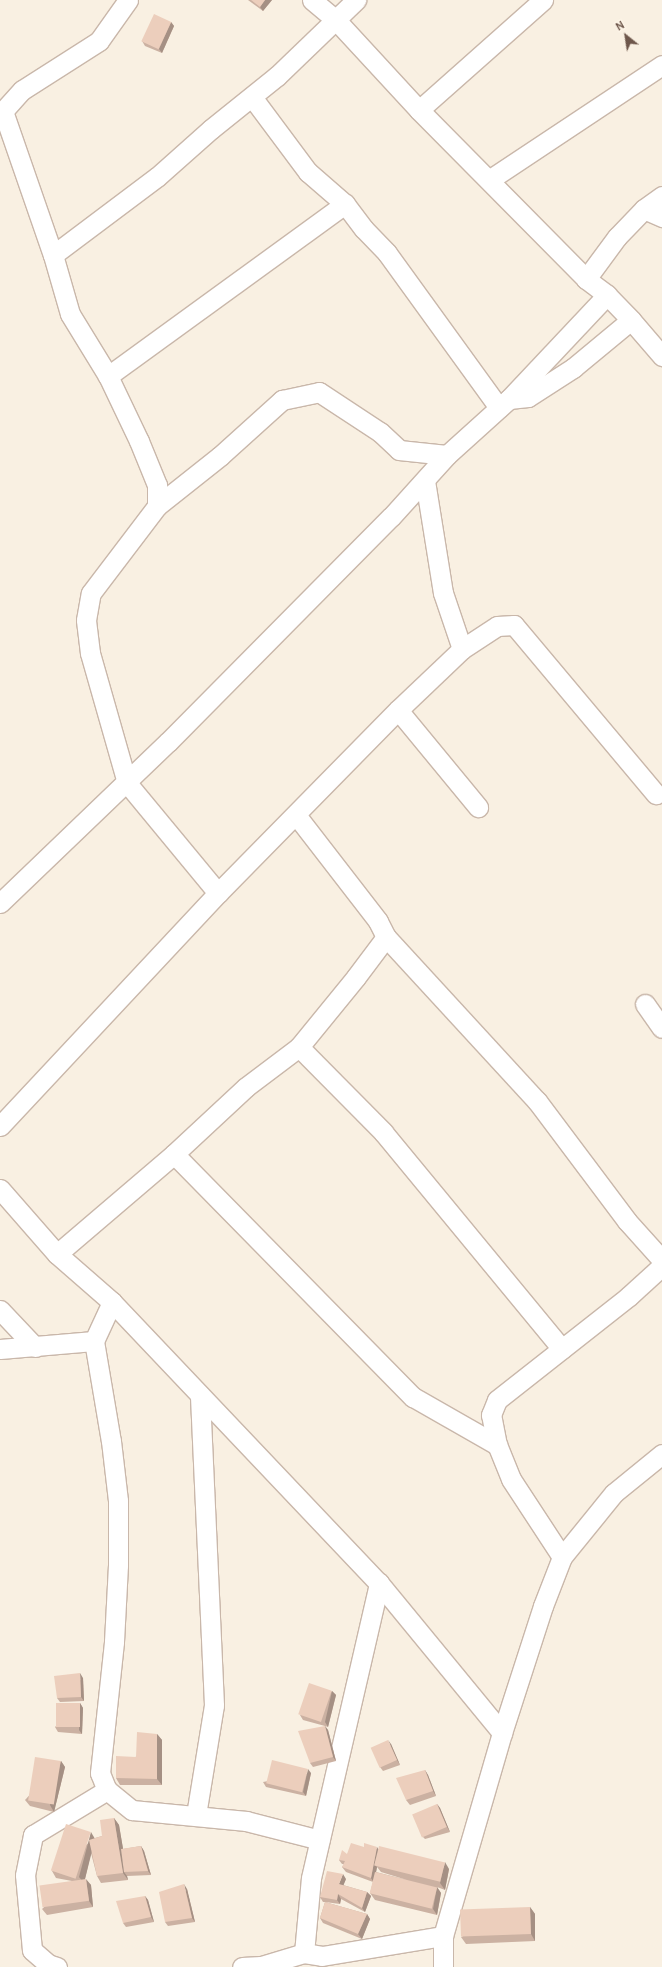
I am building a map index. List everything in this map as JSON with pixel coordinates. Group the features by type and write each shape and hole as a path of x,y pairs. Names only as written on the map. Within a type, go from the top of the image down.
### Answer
{"street":[{"path":"128,0 99,41 22,90 3,111 53,255 70,314 108,376 139,441 157,485 158,506"},
{"path":"312,0 335,19 420,110 586,279 607,296 631,320 662,356"},
{"path":"53,255 157,177 211,129 277,76 356,0"},
{"path":"420,110 543,0"},
{"path":"489,180 662,65"},
{"path":"252,97 308,172 346,204 364,230 387,253 504,403"},
{"path":"586,279 617,237 644,209 662,196"},
{"path":"108,376 346,204"},
{"path":"644,209 662,217"},
{"path":"0,903 70,834 127,783 385,523 447,455 504,403 607,296"},
{"path":"504,403 528,397 573,368 631,320"},
{"path":"218,893 127,783 90,653 86,620 91,593 158,506 220,456 282,400 319,392 380,432 399,450 447,455"},
{"path":"425,480 443,593 462,649"},
{"path":"0,1126 218,893 398,710 462,649 497,626 514,626 656,794"},
{"path":"398,710 478,807"},
{"path":"296,815 378,921 386,937 537,1101 627,1221 662,1260"},
{"path":"57,1254 174,1154 246,1087 299,1047 356,977 386,937"},
{"path":"645,1004 662,1028"},
{"path":"299,1047 383,1132 562,1349"},
{"path":"174,1154 413,1397 497,1445"},
{"path":"0,1189 57,1254 112,1302 380,1583 502,1733"},
{"path":"562,1557 511,1479 497,1445 491,1415 497,1400 629,1296 662,1266"},
{"path":"112,1302 94,1342 111,1440 118,1501 118,1565 114,1642 100,1773 107,1790 132,1810 246,1821 320,1840"},
{"path":"0,1310 35,1347"},
{"path":"0,1349 94,1342"},
{"path":"196,1815 214,1705 200,1395"},
{"path":"443,1967 443,1936 502,1733 543,1606 562,1557 614,1493 662,1454"},
{"path":"304,1953 311,1878 380,1583"},
{"path":"57,1967 48,1964 32,1950 25,1875 33,1835 107,1790"},
{"path":"242,1967 261,1966 304,1953 322,1956 443,1936"}],"building":[{"path":"251,0 265,0 260,7"},
{"path":"154,14 171,22 159,49 141,41"},
{"path":"80,1673 81,1697 57,1698 54,1676"},
{"path":"309,1683 332,1691 321,1722 298,1714"},
{"path":"56,1703 80,1703 80,1727 56,1727"},
{"path":"325,1726 333,1757 310,1763 298,1731"},
{"path":"137,1732 157,1734 157,1779 116,1778 116,1756 136,1757"},
{"path":"388,1740 397,1760 380,1768 371,1748"},
{"path":"35,1757 61,1761 54,1805 28,1800"},
{"path":"272,1760 308,1769 302,1792 266,1783"},
{"path":"425,1770 433,1791 406,1800 396,1778"},
{"path":"437,1804 447,1827 422,1838 412,1815"},
{"path":"114,1818 123,1873 97,1876 89,1840 102,1836 100,1820"},
{"path":"66,1824 91,1832 76,1879 51,1871"},
{"path":"351,1843 364,1847 364,1843 377,1847 371,1878 342,1867 345,1861 339,1860 342,1850 347,1854"},
{"path":"141,1846 148,1871 124,1872 121,1849"},
{"path":"379,1846 445,1862 440,1882 374,1865"},
{"path":"327,1871 343,1874 339,1884 367,1892 362,1908 338,1894 337,1900 320,1897"},
{"path":"375,1872 437,1887 432,1909 370,1893"},
{"path":"86,1879 89,1901 43,1907 39,1886"},
{"path":"184,1884 192,1918 165,1922 159,1892"},
{"path":"145,1896 151,1917 123,1923 116,1901"},
{"path":"325,1902 367,1914 358,1934 320,1918"},
{"path":"530,1907 531,1934 461,1936 460,1909"}]}
